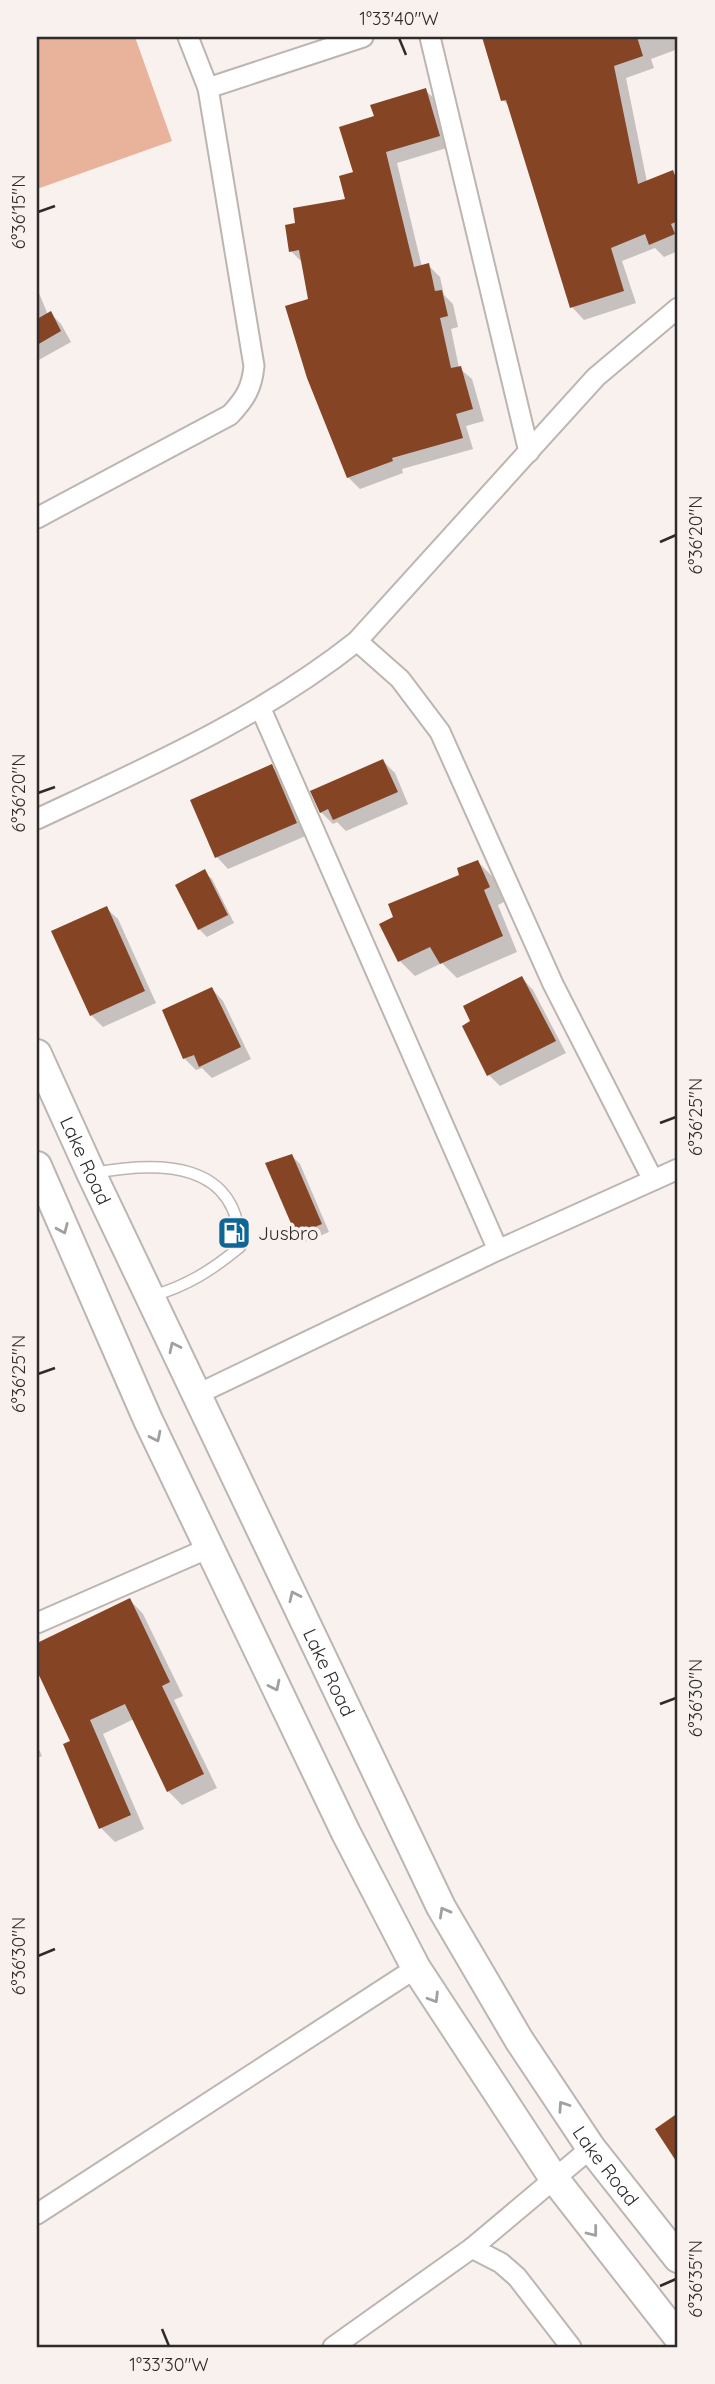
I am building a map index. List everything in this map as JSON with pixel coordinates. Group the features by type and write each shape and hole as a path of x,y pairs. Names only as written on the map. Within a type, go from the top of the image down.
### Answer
{"main road":[{"name":"Lake Road","path":"37,1054 90,1173 441,1907 519,2040 591,2148 678,2258"},
{"path":"37,1166 148,1420 346,1833 416,1968 553,2177 678,2337"}],"street":[{"path":"37,518 230,415 245,399 253,384 254,366 208,88 188,37"},
{"path":"208,88 362,37"},
{"path":"430,37 529,452"},
{"path":"37,819 157,763 261,709 319,671 357,641 596,377 678,308"},
{"path":"357,641 400,679 440,732 553,984 653,1180"},
{"path":"261,709 498,1250"},
{"path":"198,1394 498,1250 678,1169"},
{"path":"37,1623 209,1548"},
{"path":"39,2207 416,1968"},
{"path":"333,2347 472,2248 553,2177 591,2148"},
{"path":"472,2248 502,2263 517,2277 571,2347"}],"lane":[{"path":"90,1173 149,1165 177,1168 203,1176 218,1186 232,1210 240,1228 240,1247 183,1287 150,1297"}],"shaded area":[{"path":"37,37 135,37 172,141 37,189"}],"building":[{"path":"482,37 637,37 643,56 614,66 638,184 673,170 678,184 678,221 671,224 675,234 649,245 645,234 611,248 624,291 570,308 506,100 501,101"},
{"path":"426,88 440,136 386,152 414,267 429,263 435,291 442,290 448,316 440,318 451,368 461,366 473,409 456,414 463,438 392,458 393,461 347,478 307,378 285,306 308,299 299,250 289,252 285,225 295,223 293,208 345,199 339,176 353,172 339,127 374,116 370,105"},
{"path":"51,311 61,331 37,345 37,319"},
{"path":"383,759 398,792 333,820 328,809 320,813 310,791"},
{"path":"272,764 297,823 215,858 190,800"},
{"path":"478,860 490,887 484,890 503,936 440,964 430,947 398,962 379,924 393,917 388,904 459,875 457,868"},
{"path":"205,869 228,915 198,930 175,885"},
{"path":"107,906 145,991 90,1016 51,931"},
{"path":"522,976 556,1041 487,1076 462,1026 470,1021 463,1006"},
{"path":"212,987 241,1047 199,1067 194,1055 183,1059 162,1010"},
{"path":"292,1154 322,1224 296,1235 265,1163"},
{"path":"130,1598 170,1682 162,1686 204,1774 167,1792 125,1704 90,1720 131,1815 99,1829 63,1744 70,1741 37,1671 37,1643"},
{"path":"678,2113 678,2164 655,2129"}],"place":[{"name":"Jusbro","path":"234,1233"}]}
